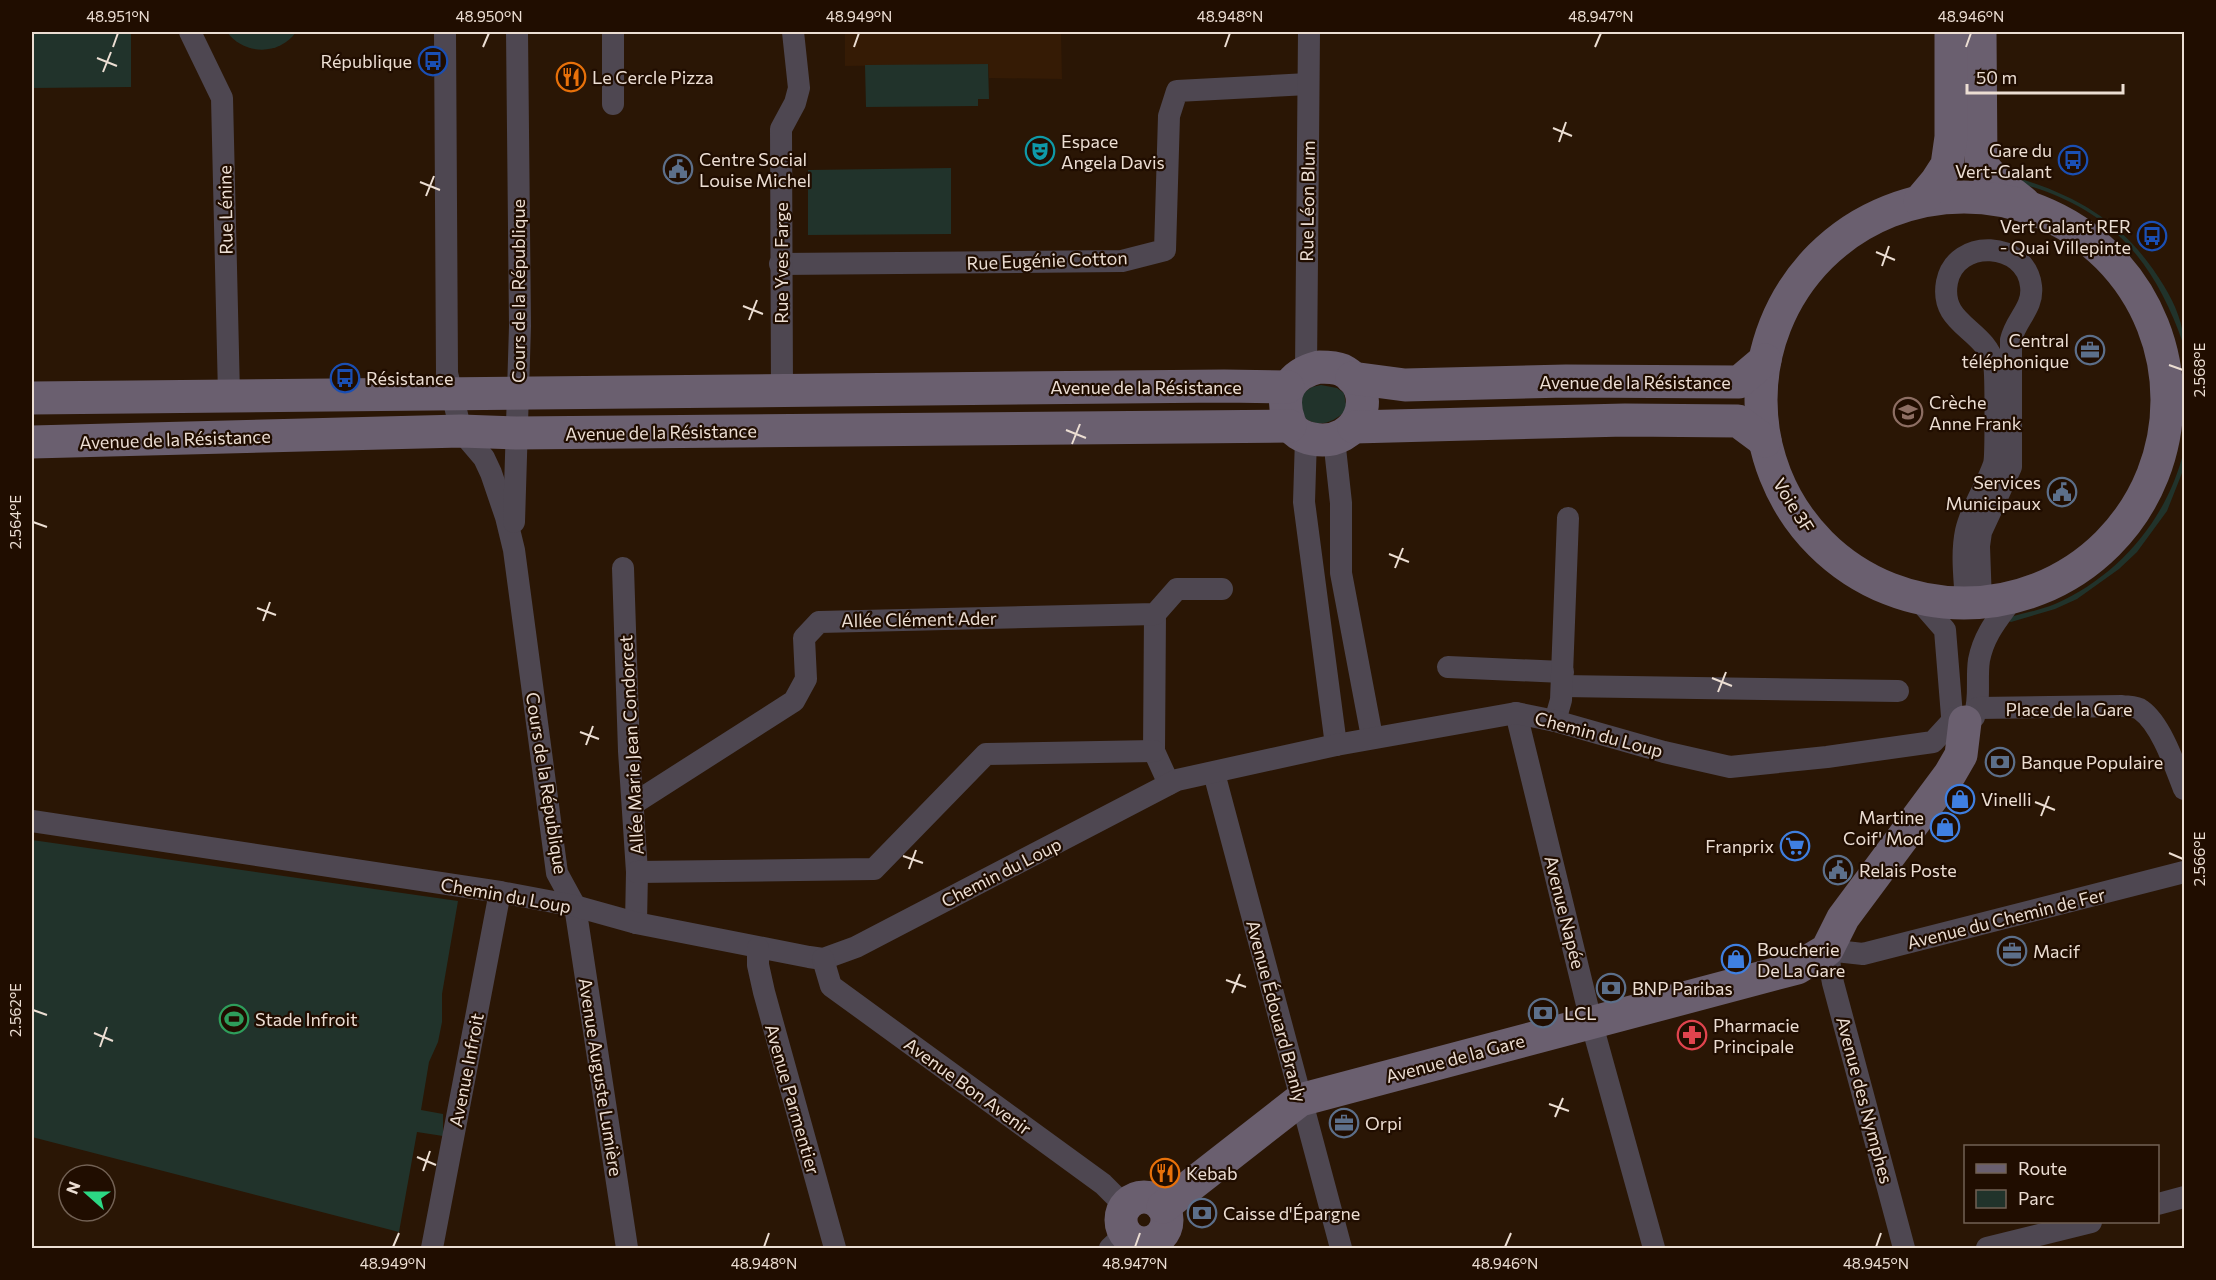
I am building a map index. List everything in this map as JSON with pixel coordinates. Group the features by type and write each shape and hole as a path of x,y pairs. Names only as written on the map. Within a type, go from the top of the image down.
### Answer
{"main road":[{"path":"1920,201 1936,183 1947,165 1951,136 1951,32"},
{"path":"1980,32 1982,164 1995,180 2028,206"},
{"name":"Voie 3F","path":"1967,196 1998,198 2028,206 2071,226 2109,256 2138,293 2158,337 2168,386 2165,436 2150,485 2131,516 2108,544 2080,568 2048,586 2013,598 1973,604 1918,599 1886,588 1857,573 1830,554 1789,503 1774,473 1765,441 1761,400 1765,360 1776,322 1795,288 1819,258 1857,228 1883,213 1920,201 1967,196"},
{"path":"2158,337 2184,366"},
{"name":"Avenue de la Résistance","path":"32,398 1224,386 1297,379 1319,367 1342,370 1352,378 1405,385 1566,381 1739,382 1765,360"},
{"path":"1297,379 1285,399 1285,412 1321,433 1360,415 1362,402 1359,390 1352,378"},
{"name":"Avenue de la Résistance","path":"32,442 461,431 516,433 1321,433 1625,420 1738,421 1765,441"},
{"path":"2150,485 2170,462 2184,433"},
{"path":"1827,950 1843,918 1950,774 1960,755 1966,716"},
{"name":"Avenue de la Gare","path":"1131,1236 1161,1236 1167,1222 1162,1207 1300,1100 1797,968 1827,950"}],"street":[{"name":"Rue Lénine","path":"190,32 222,98 229,396"},
{"name":"Cours de la République","path":"445,32 447,373 461,431 484,458 491,473 514,550 557,873 575,906"},
{"name":"Cours de la République","path":"514,550 520,326 517,32"},
{"path":"613,32 613,104"},
{"name":"Rue Yves Farge","path":"782,391 781,129 795,103 799,88 793,32"},
{"name":"Rue Léon Blum","path":"1297,379 1309,32"},
{"name":"Rue Eugénie Cotton","path":"780,264 1122,261 1165,249 1169,116 1176,91 1308,84"},
{"path":"1989,249 2006,252 2018,260 2026,271 2031,292 2026,312 2013,329 2011,340 2011,467 1981,532 1973,604 1963,546 1966,528 1994,462 1994,365 1986,345 1956,320 1949,308 1946,294 1947,279 1964,256 1989,249"},
{"path":"1321,433 1341,503 1341,573 1372,737"},
{"path":"1321,433 1304,502 1336,745"},
{"path":"1555,721 1562,700 1568,518"},
{"name":"Allée Marie Jean Condorcet","path":"623,568 638,872 636,923"},
{"path":"1169,784 1154,752 1155,614 1177,589 1222,589"},
{"path":"1918,599 1945,630 1952,716 1966,716 1987,632 2013,598"},
{"name":"Allée Clément Ader","path":"633,804 794,701 806,680 804,638 819,622 1155,614"},
{"path":"1448,668 1562,679 1898,691"},
{"name":"Place de la Gare","path":"1966,716 2122,706 2139,708 2152,722 2171,756 2184,789"},
{"name":"Chemin du Loup","path":"32,821 500,892 575,906 636,923 823,959 856,947 1177,780 1372,737 1516,713 1730,767 1827,757 1932,742 1966,716"},
{"name":"Avenue Napée","path":"1516,713 1591,1022 1654,1248"},
{"path":"638,872 874,869 986,754 1154,752"},
{"name":"Avenue Édouard Branly","path":"1214,773 1341,1248"},
{"name":"Avenue du Chemin de Fer","path":"1827,950 1863,954 2184,872"},
{"name":"Avenue Infroit","path":"432,1248 500,892"},
{"name":"Avenue Auguste Lumière","path":"575,906 627,1248"},
{"name":"Avenue Parmentier","path":"758,948 758,965 764,992 835,1248"},
{"name":"Avenue des Nymphes","path":"1827,950 1833,983 1904,1248"},
{"name":"Avenue Bon Avenir","path":"823,959 831,986 1103,1184 1131,1236"},
{"path":"2159,1203 2184,1197"},
{"path":"1987,1248 2083,1223"}],"shaded area":[{"path":"845,32 1061,32 1062,79 989,78 988,64 845,66"}],"green space":[{"path":"32,32 131,32 131,87 32,88"},
{"path":"227,32 296,32 280,45 262,50 243,45"},
{"path":"988,64 989,99 978,99 978,106 866,107 865,65"},
{"path":"951,168 951,234 808,235 808,170"},
{"path":"2014,177 2081,204 2118,230 2135,246 2172,300 2181,323 2184,346 2156,284 2140,259 2120,237 2097,218 2071,203 2041,190 2007,180"},
{"path":"2174,372 2184,383 2184,412 2175,423"},
{"path":"1321,385 1337,388 1344,393 1347,410 1329,422 1311,422 1299,413 1299,396 1312,387"},
{"path":"2184,450 2184,468 2167,511 2137,552 2119,569 2077,599 2055,609 2008,621 2010,617 2055,604 2078,592 2100,578 2120,561 2138,542 2166,499"},
{"name":"Stade Infroit","path":"32,840 458,901 442,994 442,1022 438,1042 429,1062 421,1110 443,1114 443,1136 417,1132 399,1232 32,1137"}],"place":[{"name":"République","path":"433,61"},
{"name":"Le Cercle Pizza","path":"571,77"},
{"name":"Espace Angela Davis","path":"1040,151"},
{"name":"Gare du Vert-Galant","path":"2073,160"},
{"name":"Centre Social Louise Michel","path":"678,169"},
{"name":"Vert Galant RER - Quai Villepinte","path":"2152,236"},
{"name":"Central téléphonique","path":"2090,350"},
{"name":"Résistance","path":"345,378"},
{"name":"Crèche Anne Frank","path":"1908,412"},
{"name":"Services Municipaux","path":"2062,492"},
{"name":"Banque Populaire","path":"2000,762"},
{"name":"Vinelli","path":"1960,799"},
{"name":"Martine Coif' Mod","path":"1945,827"},
{"name":"Franprix","path":"1795,846"},
{"name":"Relais Poste","path":"1838,870"},
{"name":"Macif","path":"2012,951"},
{"name":"Boucherie De La Gare","path":"1736,959"},
{"name":"BNP Paribas","path":"1611,988"},
{"name":"LCL","path":"1543,1013"},
{"name":"Stade Infroit","path":"234,1019"},
{"name":"Pharmacie Principale","path":"1692,1035"},
{"name":"Orpi","path":"1344,1123"},
{"name":"Kebab","path":"1165,1173"},
{"name":"Caisse d'Épargne","path":"1202,1213"}]}
